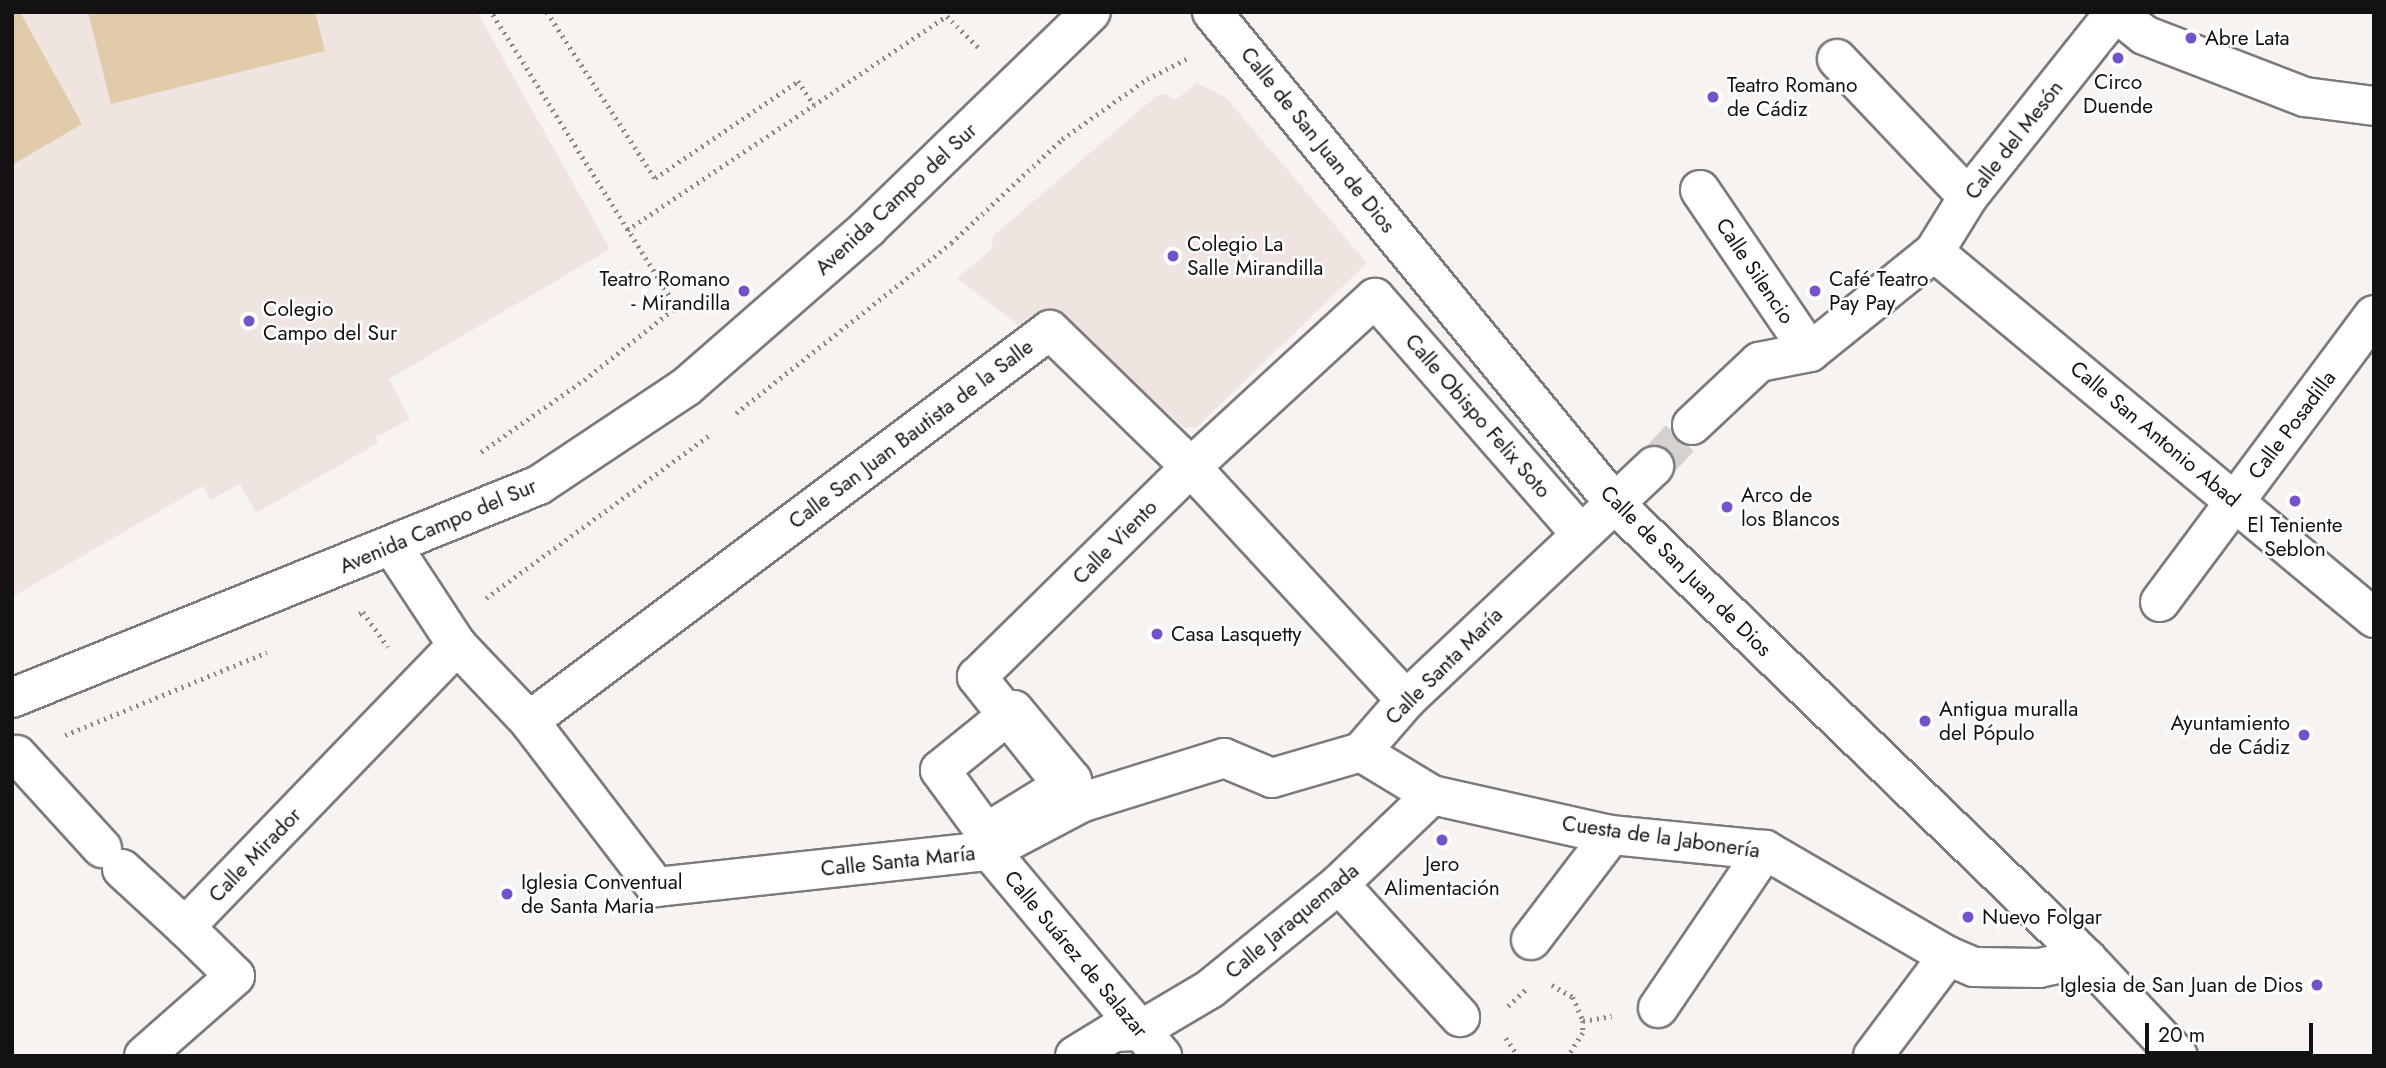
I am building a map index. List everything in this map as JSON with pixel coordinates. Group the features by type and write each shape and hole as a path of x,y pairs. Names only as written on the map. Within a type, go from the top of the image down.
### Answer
{"street":[{"name":"Avenida Campo del Sur","path":"12,698 539,485 686,387 868,228 1091,12"},
{"name":"Calle de San Juan de Dios","path":"1212,12 1616,505 2086,958 2178,1056"},
{"name":"Calle del Mesón","path":"1692,425 1759,362 1811,352 1934,252 1968,197 2115,12 2144,35 2305,97 2374,106"},
{"path":"1837,59 1968,197"},
{"name":"Calle Silencio","path":"1700,190 1811,352"},
{"name":"Calle San Antonio Abad","path":"1934,252 2374,618"},
{"name":"Calle Viento","path":"1008,714 977,677 1191,467 1375,298"},
{"name":"Calle Obispo Felix Soto","path":"1375,298 1581,534"},
{"name":"Calle Posadilla","path":"2160,602 2374,315"},
{"name":"Calle San Juan Bautista de la Salle","path":"528,721 1050,330 1191,467 1406,700"},
{"path":"1616,505 1654,466"},
{"name":"Calle Santa María","path":"392,545 457,645 528,721 656,887 989,851 1073,793 1224,758 1272,778 1361,752 1406,700 1581,534 1616,505"},
{"name":"Calle Mirador","path":"185,927 457,645"},
{"path":"1014,710 1072,780 1073,793 986,833 940,770 1008,714 1014,710"},
{"name":"Cuesta de la Jabonería","path":"1361,752 1432,795 1611,835 1765,850 1948,956 1992,970 2039,968 2086,958"},
{"path":"17,755 112,858 234,976 144,1056"},
{"name":"Calle Jaraquemada","path":"1151,1043 1210,989 1339,884 1432,795"},
{"path":"1531,940 1611,835"},
{"path":"1658,1009 1765,850"},
{"name":"Calle Suárez de Salazar","path":"989,851 1151,1043"},
{"path":"1339,884 1460,1017"},
{"path":"1873,1056 1948,956"},
{"path":"1075,1056 1114,1031 1151,1043"}],"path":[{"path":"478,454 584,380 676,307 491,12"},
{"path":"547,12 654,178 798,81 814,105"},
{"path":"627,230 947,16 979,48"},
{"path":"1507,1008 1514,997 1538,985 1551,985 1573,997 1580,1008 1583,1033 1567,1056"}],"shaded area":[{"name":"Colegio Campo del Sur","path":"12,12 477,12 610,249 389,379 410,419 376,437 378,443 256,513 240,484 210,500 203,486 12,597"},
{"path":"12,12 20,12 82,124 12,165"},
{"path":"88,12 315,12 325,51 111,104"},
{"name":"Colegio La Salle Mirandilla","path":"1197,83 1226,98 1367,263 1197,427 1185,428 1045,309 1021,327 957,278 991,250 994,235 1155,97 1165,94 1176,100"}],"tunnel":[{"path":"1654,466 1692,425"}],"place":[{"name":"Abre Lata","path":"2191,38"},
{"name":"Circo Duende","path":"2118,58"},
{"name":"Teatro Romano de Cádiz","path":"1713,97"},
{"name":"Colegio La Salle Mirandilla","path":"1173,256"},
{"name":"Teatro Romano - Mirandilla","path":"744,291"},
{"name":"Café Teatro Pay Pay","path":"1815,291"},
{"name":"Colegio Campo del Sur","path":"249,321"},
{"name":"El Teniente Seblon","path":"2295,501"},
{"name":"Arco de los Blancos","path":"1727,507"},
{"name":"Casa Lasquetty","path":"1157,634"},
{"name":"Antigua muralla del Pópulo","path":"1925,721"},
{"name":"Ayuntamiento de Cádiz","path":"2304,735"},
{"name":"Jero Alimentación","path":"1442,840"},
{"name":"Iglesia Conventual de Santa Maria","path":"507,894"},
{"name":"Nuevo Folgar","path":"1968,917"},
{"name":"Iglesia de San Juan de Dios","path":"2317,985"}]}
